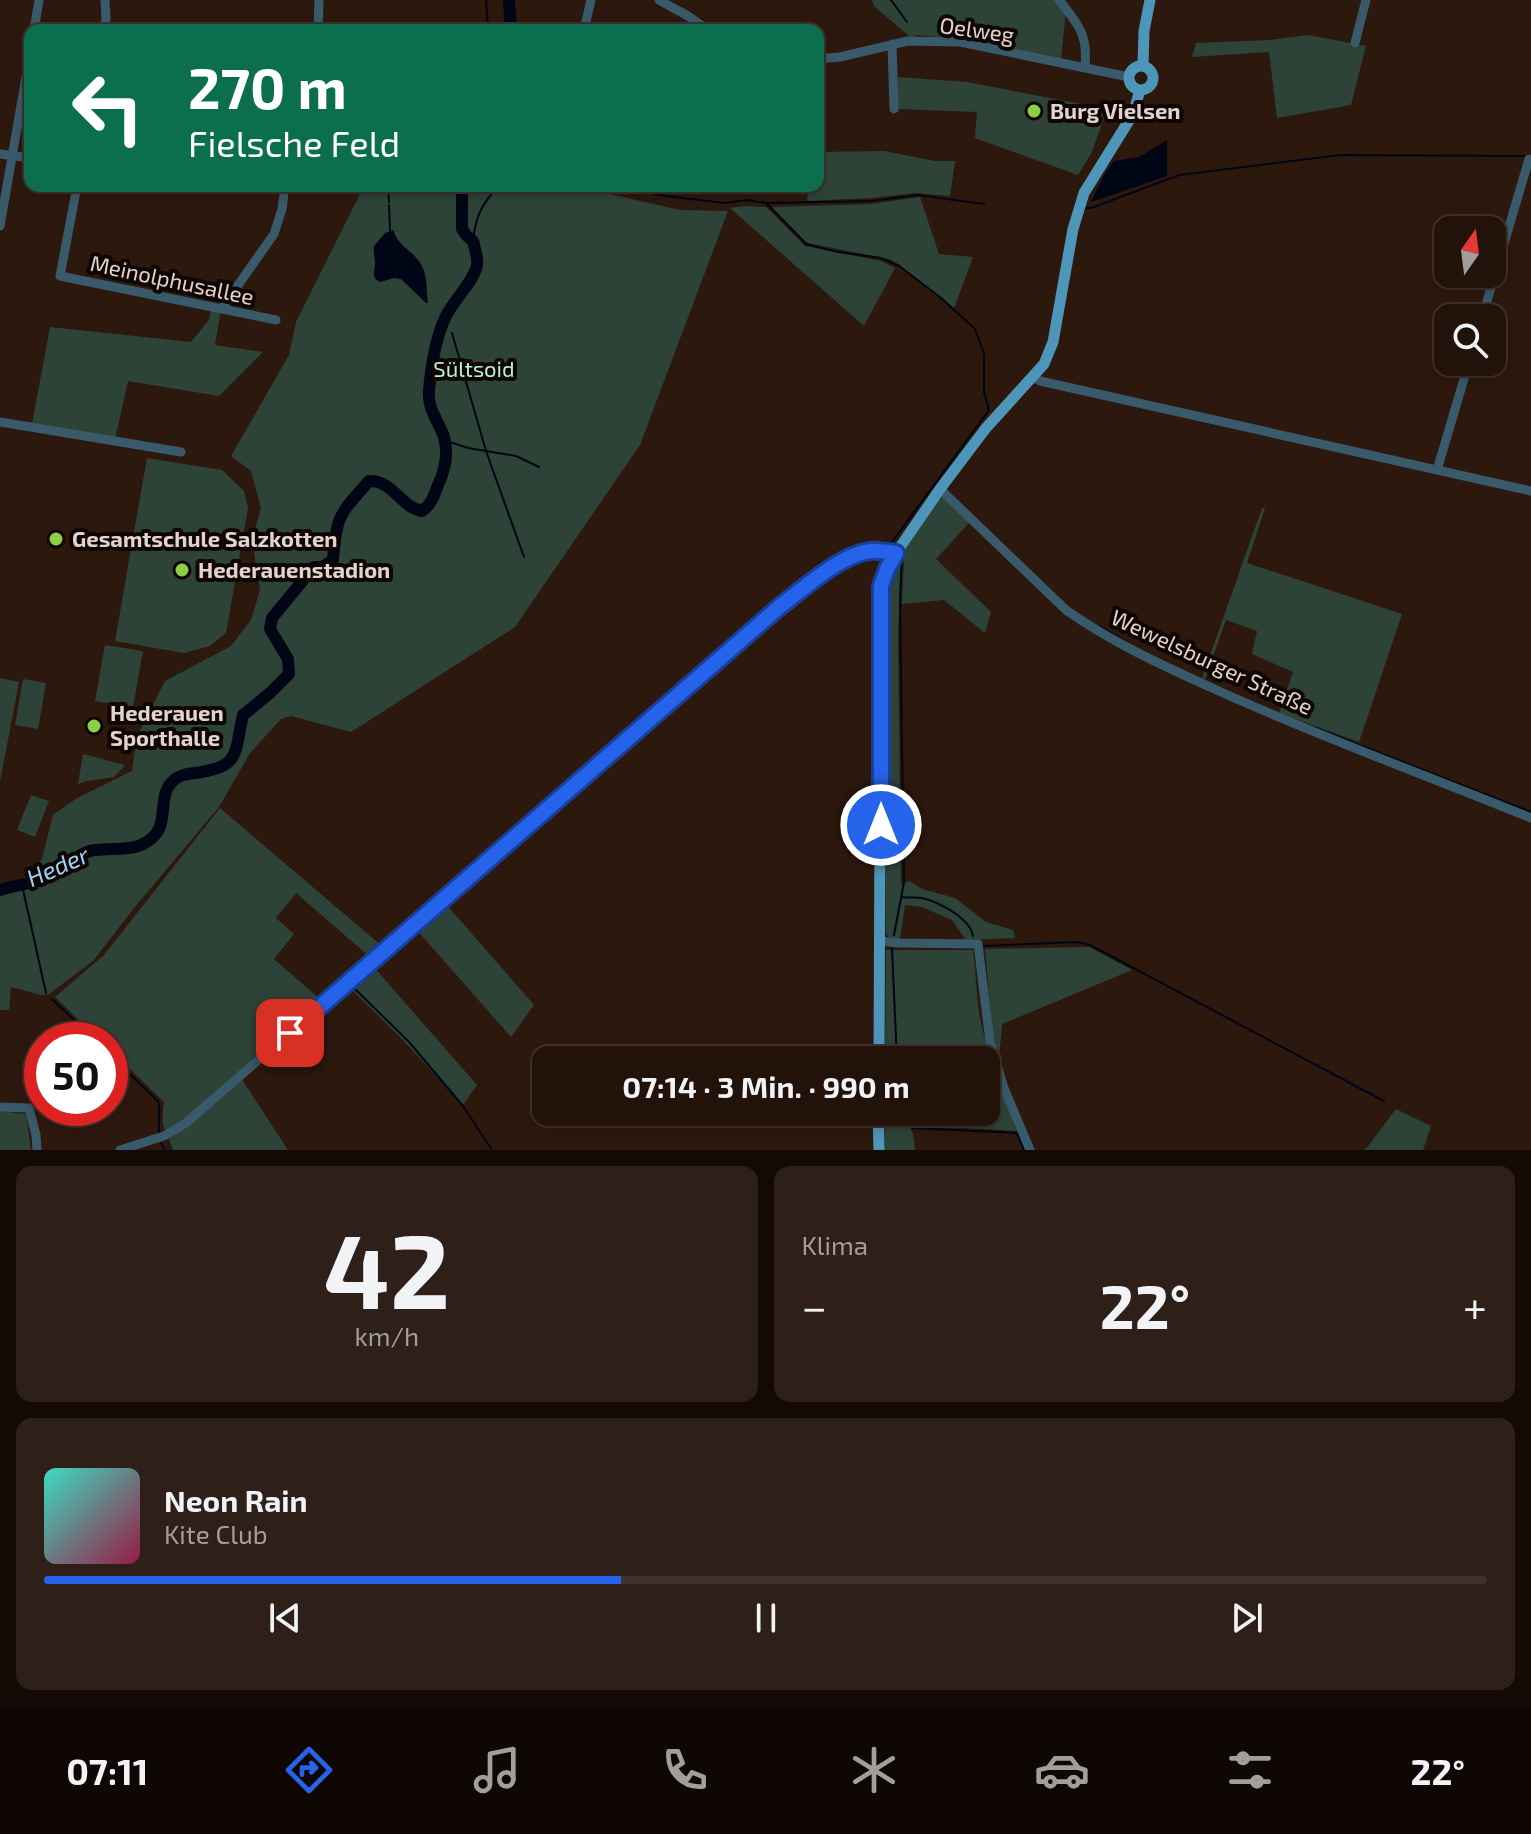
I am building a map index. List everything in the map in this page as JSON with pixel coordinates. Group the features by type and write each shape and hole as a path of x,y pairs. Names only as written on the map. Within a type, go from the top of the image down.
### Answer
{"main road":[{"path":"1143,66 1144,31 1150,0"},
{"path":"1143,66 1151,71 1153,80 1150,86 1140,90 1134,87 1129,77 1133,70 1143,66"},
{"path":"879,1046 881,586 896,553 940,489 986,428 1044,364 1053,342 1073,229 1084,193 1133,114 1140,90"},
{"path":"878,1126 879,1150"}],"street":[{"path":"35,24 39,0"},
{"path":"105,0 105,24"},
{"path":"318,24 319,0"},
{"path":"585,24 591,0"},
{"path":"659,0 677,4 701,24"},
{"path":"1059,0 1077,22 1085,42 1085,67"},
{"path":"1355,43 1366,0"},
{"name":"Oelweg","path":"824,58 908,41 960,42 1129,77"},
{"path":"892,44 894,109"},
{"path":"0,226 24,90"},
{"path":"0,154 24,157"},
{"path":"1486,304 1529,159"},
{"name":"Meinolphusallee","path":"76,192 60,276 276,320"},
{"path":"222,308 274,234 284,192"},
{"path":"1437,470 1465,376"},
{"path":"1033,377 1531,491"},
{"path":"0,422 181,452"},
{"name":"Wewelsburger Straße","path":"940,489 1080,621 1156,663 1274,717 1531,818"},
{"path":"120,1150 164,1136 186,1123 778,608 838,564 857,554 870,551 896,553"},
{"path":"880,941 978,944 990,1042 1004,1088 1030,1150"},
{"path":"0,1107 29,1108 37,1150"}],"green space":[{"path":"872,0 1057,0 1066,11 1061,59 960,39 910,37 874,6"},
{"path":"1308,35 1366,46 1351,105 1277,118 1269,52 1192,57 1196,43"},
{"path":"898,77 967,82 1107,109 1092,152 1078,175 975,138 977,112 898,109"},
{"path":"884,151 935,161 955,161 950,196 916,193 807,201 808,192 824,192 824,152"},
{"name":"Sültsoid","path":"361,192 600,192 680,210 728,211 640,445 515,627 351,732 291,716 281,719 250,753 219,807 93,961 49,994 41,995 11,987 9,1010 0,1010 0,886 22,880 42,859 53,815 77,798 132,771 137,736 165,681 231,646 251,620 260,590 252,540 261,508 251,471 231,456 289,355 296,322"},
{"path":"920,197 939,254 973,257 954,308 889,259 807,243 772,207 871,204"},
{"path":"766,207 805,246 881,261 895,268 864,326 730,208"},
{"path":"211,308 221,310 215,345 263,352 219,396 128,381 115,439 32,424 50,327 191,342 209,320"},
{"name":"Hederauenstadion","path":"147,458 222,470 244,491 248,508 226,633 210,646 184,653 115,641"},
{"path":"944,497 970,522 936,559 991,612 985,633 944,600 902,604 902,551 939,498"},
{"path":"1262,508 1265,508 1247,563 1402,614 1359,742 1279,713 1293,672 1252,654 1257,631 1226,620 1205,679 1202,678"},
{"path":"899,555 902,558 898,635 901,884 910,881 922,889 955,898 986,922 1013,930 1015,938 966,940 952,920 922,907 905,905 900,939 886,934 885,590"},
{"path":"105,645 143,651 133,707 95,701"},
{"path":"0,678 19,682 0,782"},
{"path":"23,679 46,683 38,729 15,725"},
{"path":"83,754 125,765 114,777 78,784"},
{"path":"31,795 49,801 35,837 17,830"},
{"path":"220,808 383,947 370,957 296,893 276,918 294,934 274,959 321,1000 239,1075 288,1150 173,1150 163,1123 164,1102 128,1067 128,1022 81,1022 55,997 104,955"},
{"path":"446,904 534,1005 511,1037 416,929"},
{"path":"1089,947 1132,970 1002,1024 1000,1047 996,1046 993,1036 985,949"},
{"path":"886,950 973,950 979,1010 987,1046 885,1046"},
{"path":"372,965 477,1085 463,1105 348,986"},
{"path":"1000,1086 1017,1131 930,1126 1000,1126"},
{"path":"1396,1109 1431,1126 1423,1150 1365,1150"},
{"path":"0,1111 24,1114 31,1150 0,1150"},
{"path":"885,1126 910,1126 915,1150 884,1150"}],"shaded area":[{"path":"1167,140 1167,176 1091,202 1114,161 1139,157"},
{"path":"393,230 398,240 421,264 426,278 428,303 401,279 380,282 374,276 374,246 385,233"}],"waterway":[{"path":"486,0 488,24"},
{"name":"Heder","path":"509,0 511,24"},
{"path":"891,0 907,22"},
{"path":"1086,208 1179,175 1340,155 1525,156"},
{"path":"388,192 389,202"},
{"name":"Heder","path":"0,890 52,876 90,851 133,847 153,837 161,824 165,794 173,781 183,775 221,767 228,762 236,749 243,715 289,674 288,659 270,629 272,618 314,567 322,567 333,560 338,524 352,501 369,481 391,489 414,509 422,511 430,503 443,474 446,456 444,437 429,397 434,354 445,318 477,265 473,241 462,229 462,192"},
{"name":"Heder","path":"473,241 480,211 493,192"},
{"path":"644,192 725,203 747,200 766,203 806,244 881,258 899,266 975,329 984,353 984,392 989,410 892,542 894,546"},
{"path":"767,203 872,201 917,195 984,204"},
{"path":"389,205 390,230"},
{"path":"452,333 486,451 524,557"},
{"path":"444,440 468,448 516,456 539,467"},
{"path":"894,935 904,882 902,554"},
{"path":"1099,626 1128,643"},
{"path":"1316,728 1531,812"},
{"path":"22,885 46,993"},
{"path":"902,897 922,898 945,907 966,923 973,936"},
{"path":"984,946 1077,942 1090,945 1384,1101"},
{"path":"892,949 896,1046"},
{"path":"352,986 409,1042 463,1106 492,1150"},
{"path":"52,999 76,1022"},
{"path":"128,1072 158,1101 159,1133"},
{"path":"911,1126 1017,1133 1024,1150"},
{"path":"161,1143 165,1150"}],"place":[{"name":"Burg Vielsen","path":"1034,111"},
{"name":"Gesamtschule Salzkotten","path":"56,539"},
{"name":"Hederauenstadion","path":"182,570"},
{"name":"Hederauen Sporthalle","path":"94,726"}],"route":[{"path":"290,1033 778,608 838,564 870,551 896,553 881,586 881,825"}]}
